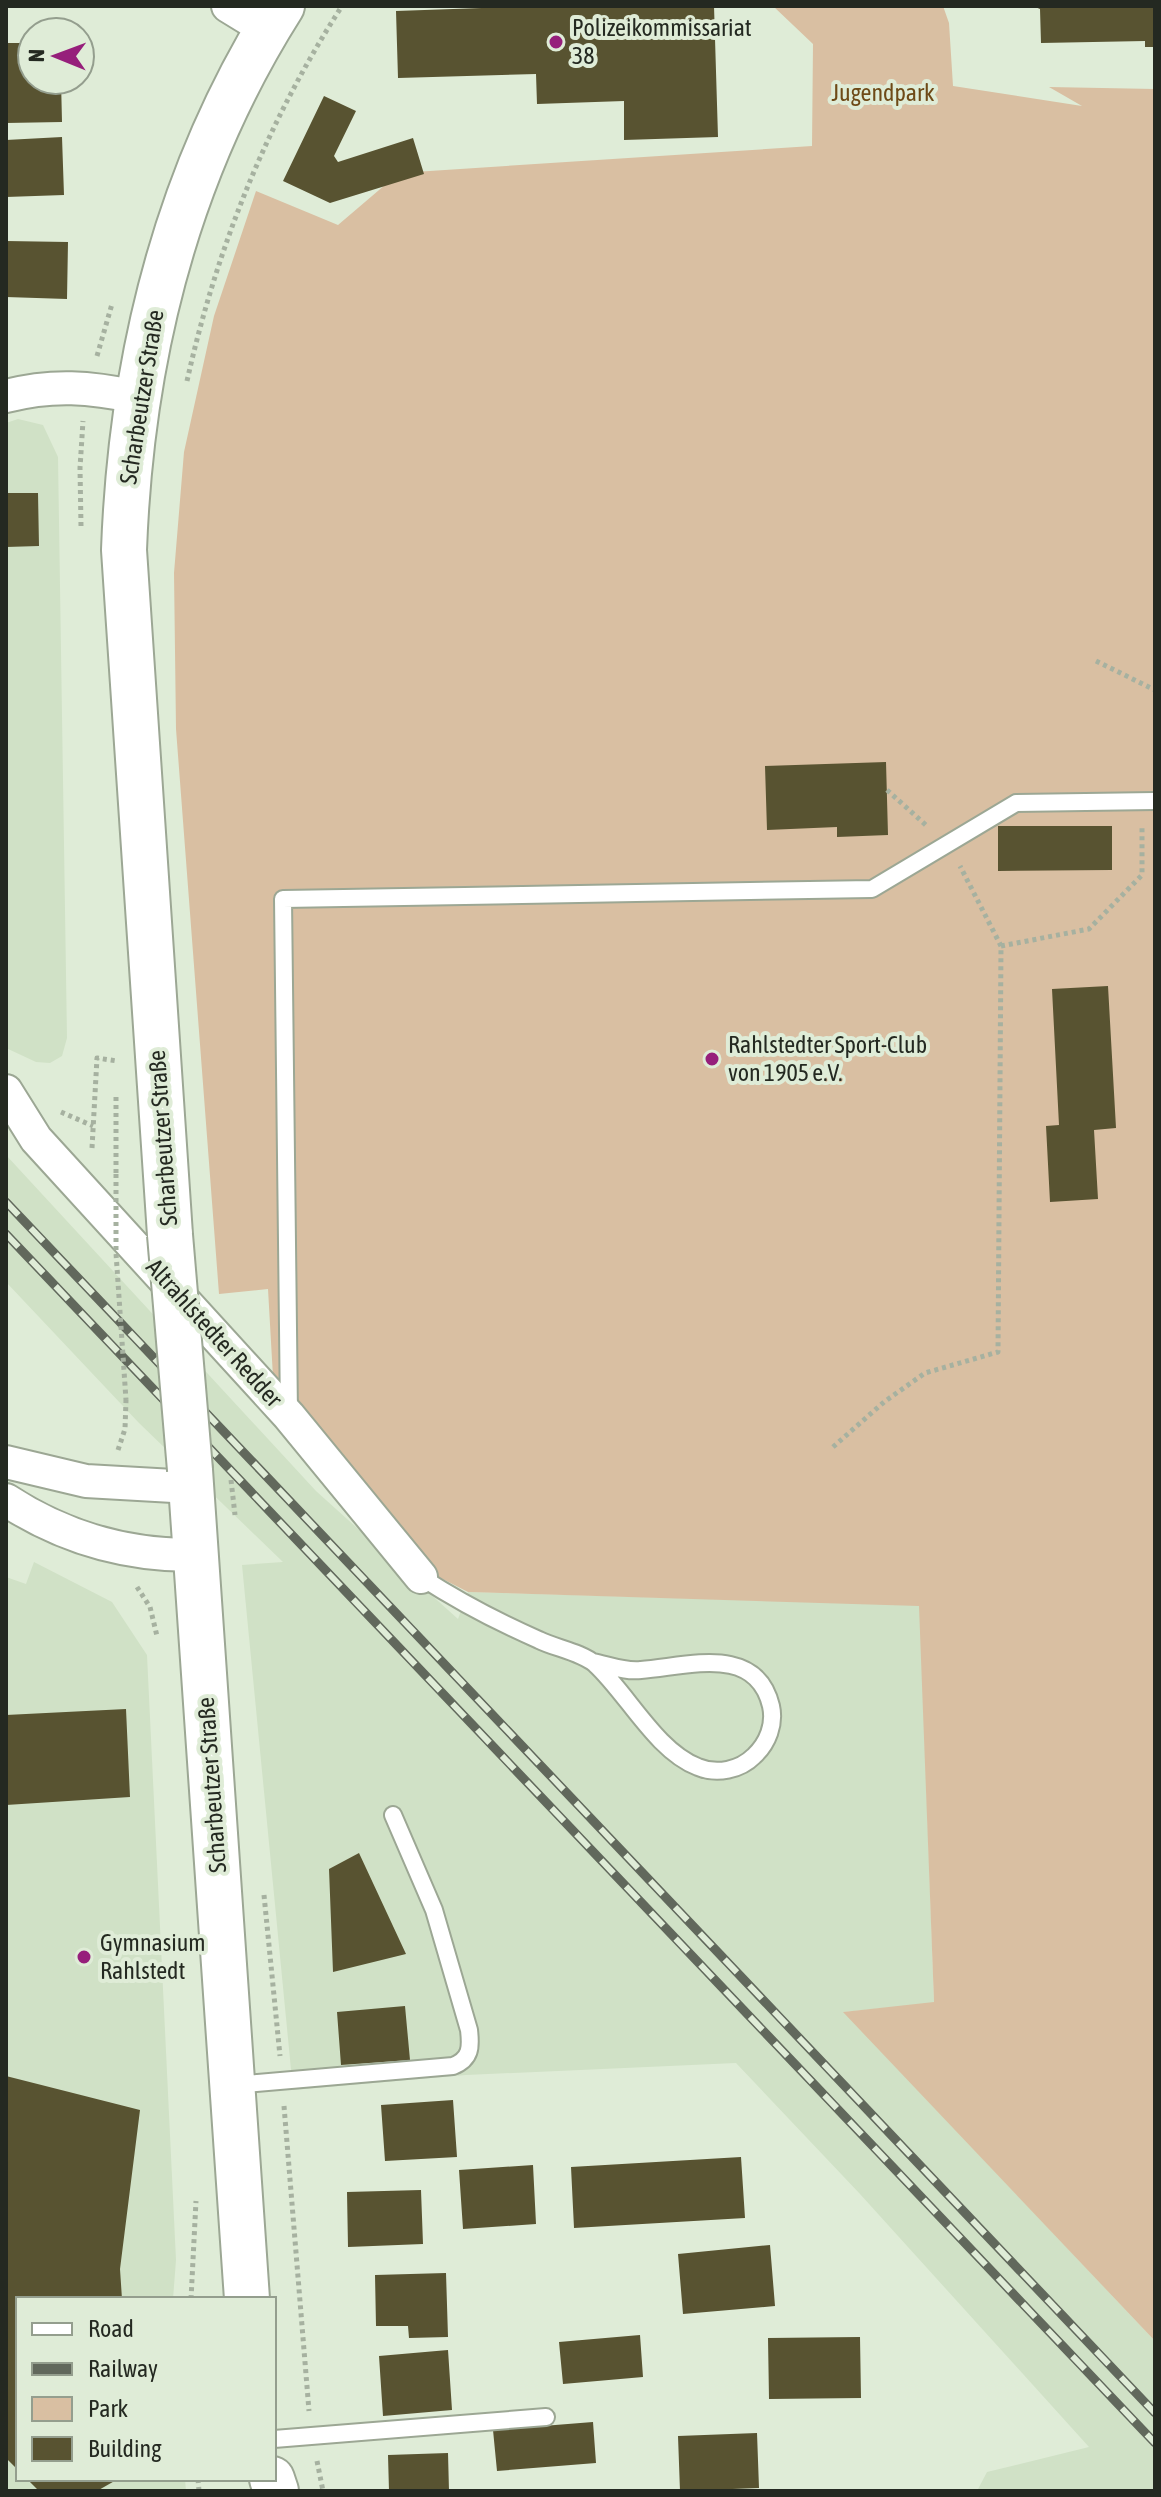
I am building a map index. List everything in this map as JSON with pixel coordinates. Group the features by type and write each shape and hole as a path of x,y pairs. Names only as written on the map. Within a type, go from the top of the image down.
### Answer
{"main road":[{"name":"Scharbeutzer Straße","path":"247,2297 124,550 126,478 137,397 168,252 207,151 275,18"}],"street":[{"path":"228,6 275,18"},
{"path":"6,396 31,389 73,386 137,397"},
{"name":"Altrahlstedter Redder","path":"6,1091 36,1139 289,1416 421,1577"},
{"path":"6,1462 59,1476 114,1485 190,1478"},
{"path":"6,1500 61,1532 158,1554 197,1555"}],"lane":[{"path":"289,1416 283,899 872,889 1016,803 1149,801"},
{"path":"421,1577 540,1641 593,1662 636,1671 715,1662 733,1664 749,1672 769,1698 772,1713 765,1742 746,1763 730,1770 698,1767 652,1730 593,1662"},
{"path":"232,2085 453,2066 467,2057 471,2048 469,2030 434,1910 393,1815"},
{"path":"276,2439 546,2417"}],"path":[{"path":"184,391 202,314 242,196 279,115 342,6"},
{"path":"1096,661 1155,690"},
{"path":"833,1447 884,1402 925,1373 998,1352 1001,946 958,863 920,817 887,790"},
{"path":"1001,946 1089,929 1142,875 1149,801"},
{"path":"93,1132 97,1058 117,1061"},
{"path":"114,1485 115,1458 125,1429 126,1400 116,1253 116,1174"},
{"path":"235,1515 236,1531"},
{"path":"117,1547 119,1571 143,1593 150,1607 158,1643"},
{"path":"263,1888 312,2436 323,2491"},
{"path":"191,2297 196,2192"}],"shaded area":[{"path":"18,419 43,425 58,457 67,1038 62,1056 50,1063 36,1062 6,1048 6,423"},
{"path":"6,1155 316,1491 458,1619 468,1592 920,1605 934,2003 844,2012 1155,2341 1155,2491 977,2491 987,2472 1089,2447 860,2194 736,2063 466,2075 293,2090 242,1565 283,1562 139,1423 6,1282"},
{"name":"Gymnasium Rahlstedt","path":"34,1562 112,1602 147,1655 176,2260 173,2297 16,2297 16,2481 185,2481 186,2491 6,2491 6,1577 26,1584"}],"green space":[{"name":"Rahlstedter Sport-Club von 1905 e.V.","path":"773,6 943,6 949,23 953,86 1082,106 1049,87 1155,89 1155,2341 843,2012 934,2002 919,1606 468,1592 431,1573 273,1377 268,1289 219,1294 176,729 174,573 184,452 214,316 256,191 338,225 399,173 812,146 813,44"}],"building":[{"name":"Polizeikommissariat 38","path":"536,6 714,6 718,137 624,140 624,101 537,104 536,74 398,78 396,11"},
{"path":"1033,6 1155,6 1155,47 1145,47 1145,41 1041,43 1040,9"},
{"path":"6,43 16,43 16,96 61,96 62,122 6,123"},
{"path":"324,96 356,111 334,156 338,162 413,138 424,174 330,203 283,181"},
{"path":"62,137 64,195 6,197 6,140"},
{"path":"6,241 68,242 67,299 6,297"},
{"path":"6,493 38,493 39,546 6,547"},
{"path":"886,762 888,835 837,837 837,827 767,830 765,766"},
{"path":"998,826 1112,826 1112,870 998,871"},
{"path":"1108,986 1116,1128 1094,1130 1098,1199 1050,1202 1046,1126 1059,1125 1052,989"},
{"path":"126,1709 130,1797 6,1805 6,1715"},
{"path":"359,1853 406,1954 333,1972 329,1869"},
{"path":"405,2006 410,2060 341,2065 337,2012"},
{"path":"6,2076 140,2110 120,2269 122,2297 16,2297 16,2468 6,2458"},
{"path":"453,2100 457,2157 385,2161 381,2105"},
{"path":"741,2157 745,2218 574,2228 571,2167"},
{"path":"533,2165 536,2224 463,2229 459,2170"},
{"path":"421,2190 423,2244 348,2247 347,2192"},
{"path":"770,2245 775,2306 683,2314 678,2254"},
{"path":"446,2273 448,2337 409,2338 408,2326 376,2326 375,2275"},
{"path":"640,2335 643,2377 563,2384 559,2342"},
{"path":"860,2337 861,2398 769,2399 768,2338"},
{"path":"448,2350 452,2410 383,2416 379,2356"},
{"path":"593,2422 596,2463 497,2471 493,2430"},
{"path":"757,2433 759,2488 680,2491 678,2436"},
{"path":"448,2453 449,2491 389,2491 388,2455"},
{"path":"29,2481 114,2481 97,2491 39,2491"}],"railway":[{"path":"6,1202 1155,2413"},
{"path":"6,1234 1155,2443"}],"place":[{"name":"Polizeikommissariat 38","path":"556,42"},
{"name":"Rahlstedter Sport-Club von 1905 e.V.","path":"712,1059"},
{"name":"Gymnasium Rahlstedt","path":"84,1957"}],"park label":[{"name":"Jugendpark","path":"883,93"}]}
